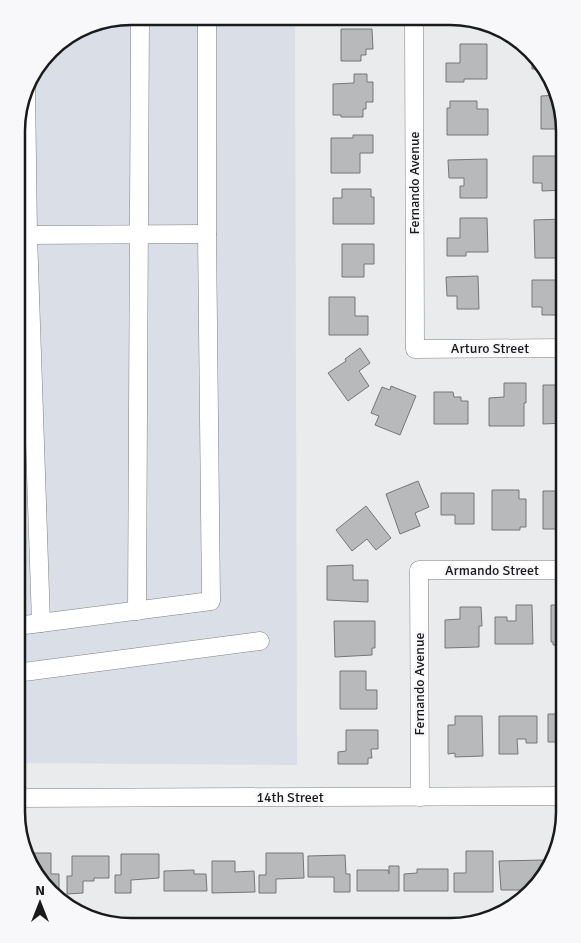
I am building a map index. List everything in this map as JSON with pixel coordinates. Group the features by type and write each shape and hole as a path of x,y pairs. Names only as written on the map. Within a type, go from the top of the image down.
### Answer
{"street":[{"path":"137,611 140,25"},
{"path":"25,625 211,601 207,25"},
{"name":"Fernando Avenue","path":"414,25 415,349"},
{"path":"25,235 207,234"},
{"path":"25,296 41,623"},
{"name":"Arturo Street","path":"415,349 556,348"},
{"name":"Fernando Avenue","path":"419,570 420,797"},
{"name":"Armando Street","path":"419,570 556,570"},
{"path":"25,672 260,641"},
{"name":"14th Street","path":"25,798 556,796"}],"shaded area":[{"path":"131,25 295,25 297,765 25,763 26,117 36,84 51,61 78,39 104,29"}],"building":[{"path":"341,29 372,29 373,49 366,49 366,55 361,55 361,61 341,61"},
{"path":"460,44 487,44 487,79 464,79 464,82 446,82 446,63 460,63"},
{"path":"354,74 367,74 367,82 373,82 373,102 366,102 366,109 363,109 363,117 333,115 333,84 354,83"},
{"path":"541,96 550,96 554,110 556,129 541,129"},
{"path":"450,101 477,101 477,109 488,109 488,135 447,135 447,108 450,108"},
{"path":"353,135 373,135 373,153 360,153 360,173 331,173 331,138 353,138"},
{"path":"533,156 556,156 556,190 542,191 542,183 533,183"},
{"path":"487,159 487,198 460,198 460,186 464,186 464,178 449,178 448,160"},
{"path":"342,189 371,189 371,197 374,197 374,224 333,224 333,198 342,198"},
{"path":"460,218 487,218 488,252 466,252 466,256 447,256 447,238 460,238"},
{"path":"556,219 556,258 535,258 534,220"},
{"path":"342,244 374,244 374,264 364,264 364,277 342,277"},
{"path":"478,276 479,309 457,309 457,296 447,296 446,277"},
{"path":"532,280 556,280 556,315 542,315 542,307 532,307"},
{"path":"329,297 355,297 355,316 368,316 368,335 329,335"},
{"path":"360,348 370,363 359,371 369,386 348,401 328,373 346,361 345,359"},
{"path":"504,383 526,383 524,426 489,426 489,398 504,397"},
{"path":"543,385 556,385 556,423 543,424"},
{"path":"391,386 416,396 400,435 375,425 379,416 371,413 382,387 390,390"},
{"path":"434,392 453,392 454,397 461,397 461,401 468,401 468,424 434,424"},
{"path":"418,481 429,507 415,513 420,526 400,534 386,494"},
{"path":"492,490 519,490 519,499 526,499 526,527 520,527 520,530 492,530"},
{"path":"543,491 556,491 556,529 543,529"},
{"path":"441,493 474,493 474,524 455,524 455,515 441,515"},
{"path":"366,506 391,538 376,550 367,539 352,551 336,530"},
{"path":"353,565 353,580 368,580 368,602 327,600 327,566"},
{"path":"516,605 532,605 533,644 495,644 495,617 507,617 507,621 516,621"},
{"path":"551,605 556,605 556,645 553,645 553,642 551,642"},
{"path":"460,607 481,607 482,626 479,626 479,647 445,648 445,620 460,619"},
{"path":"334,621 375,621 375,648 372,648 372,655 335,657"},
{"path":"340,671 366,671 366,690 377,690 377,709 340,709"},
{"path":"548,714 556,714 556,742 548,742"},
{"path":"455,716 482,716 483,756 455,757 455,753 448,754 448,725 455,725"},
{"path":"499,716 537,716 537,743 526,743 526,739 517,739 518,754 499,754"},
{"path":"346,730 378,730 378,749 371,749 372,758 368,758 368,764 338,764 338,752 346,751"},
{"path":"466,851 493,851 493,892 454,892 454,873 466,873"},
{"path":"33,853 51,853 51,874 59,874 59,878 49,878"},
{"path":"266,853 303,853 304,878 276,879 276,893 259,893 259,875 266,875"},
{"path":"121,854 159,854 159,878 131,880 131,893 115,893 115,875 121,875"},
{"path":"345,855 346,874 350,874 350,892 334,892 334,877 308,877 308,856"},
{"path":"72,856 109,856 109,878 94,878 94,881 83,881 83,893 67,894 67,876 72,876"},
{"path":"544,860 530,882 522,890 501,890 499,861"},
{"path":"212,861 235,861 235,872 254,871 255,892 212,893"},
{"path":"389,866 399,866 399,891 357,891 357,870 388,870 389,874"},
{"path":"417,869 448,869 448,891 404,891 404,874 417,873"},
{"path":"194,870 194,874 206,874 207,891 164,891 164,871"}]}
